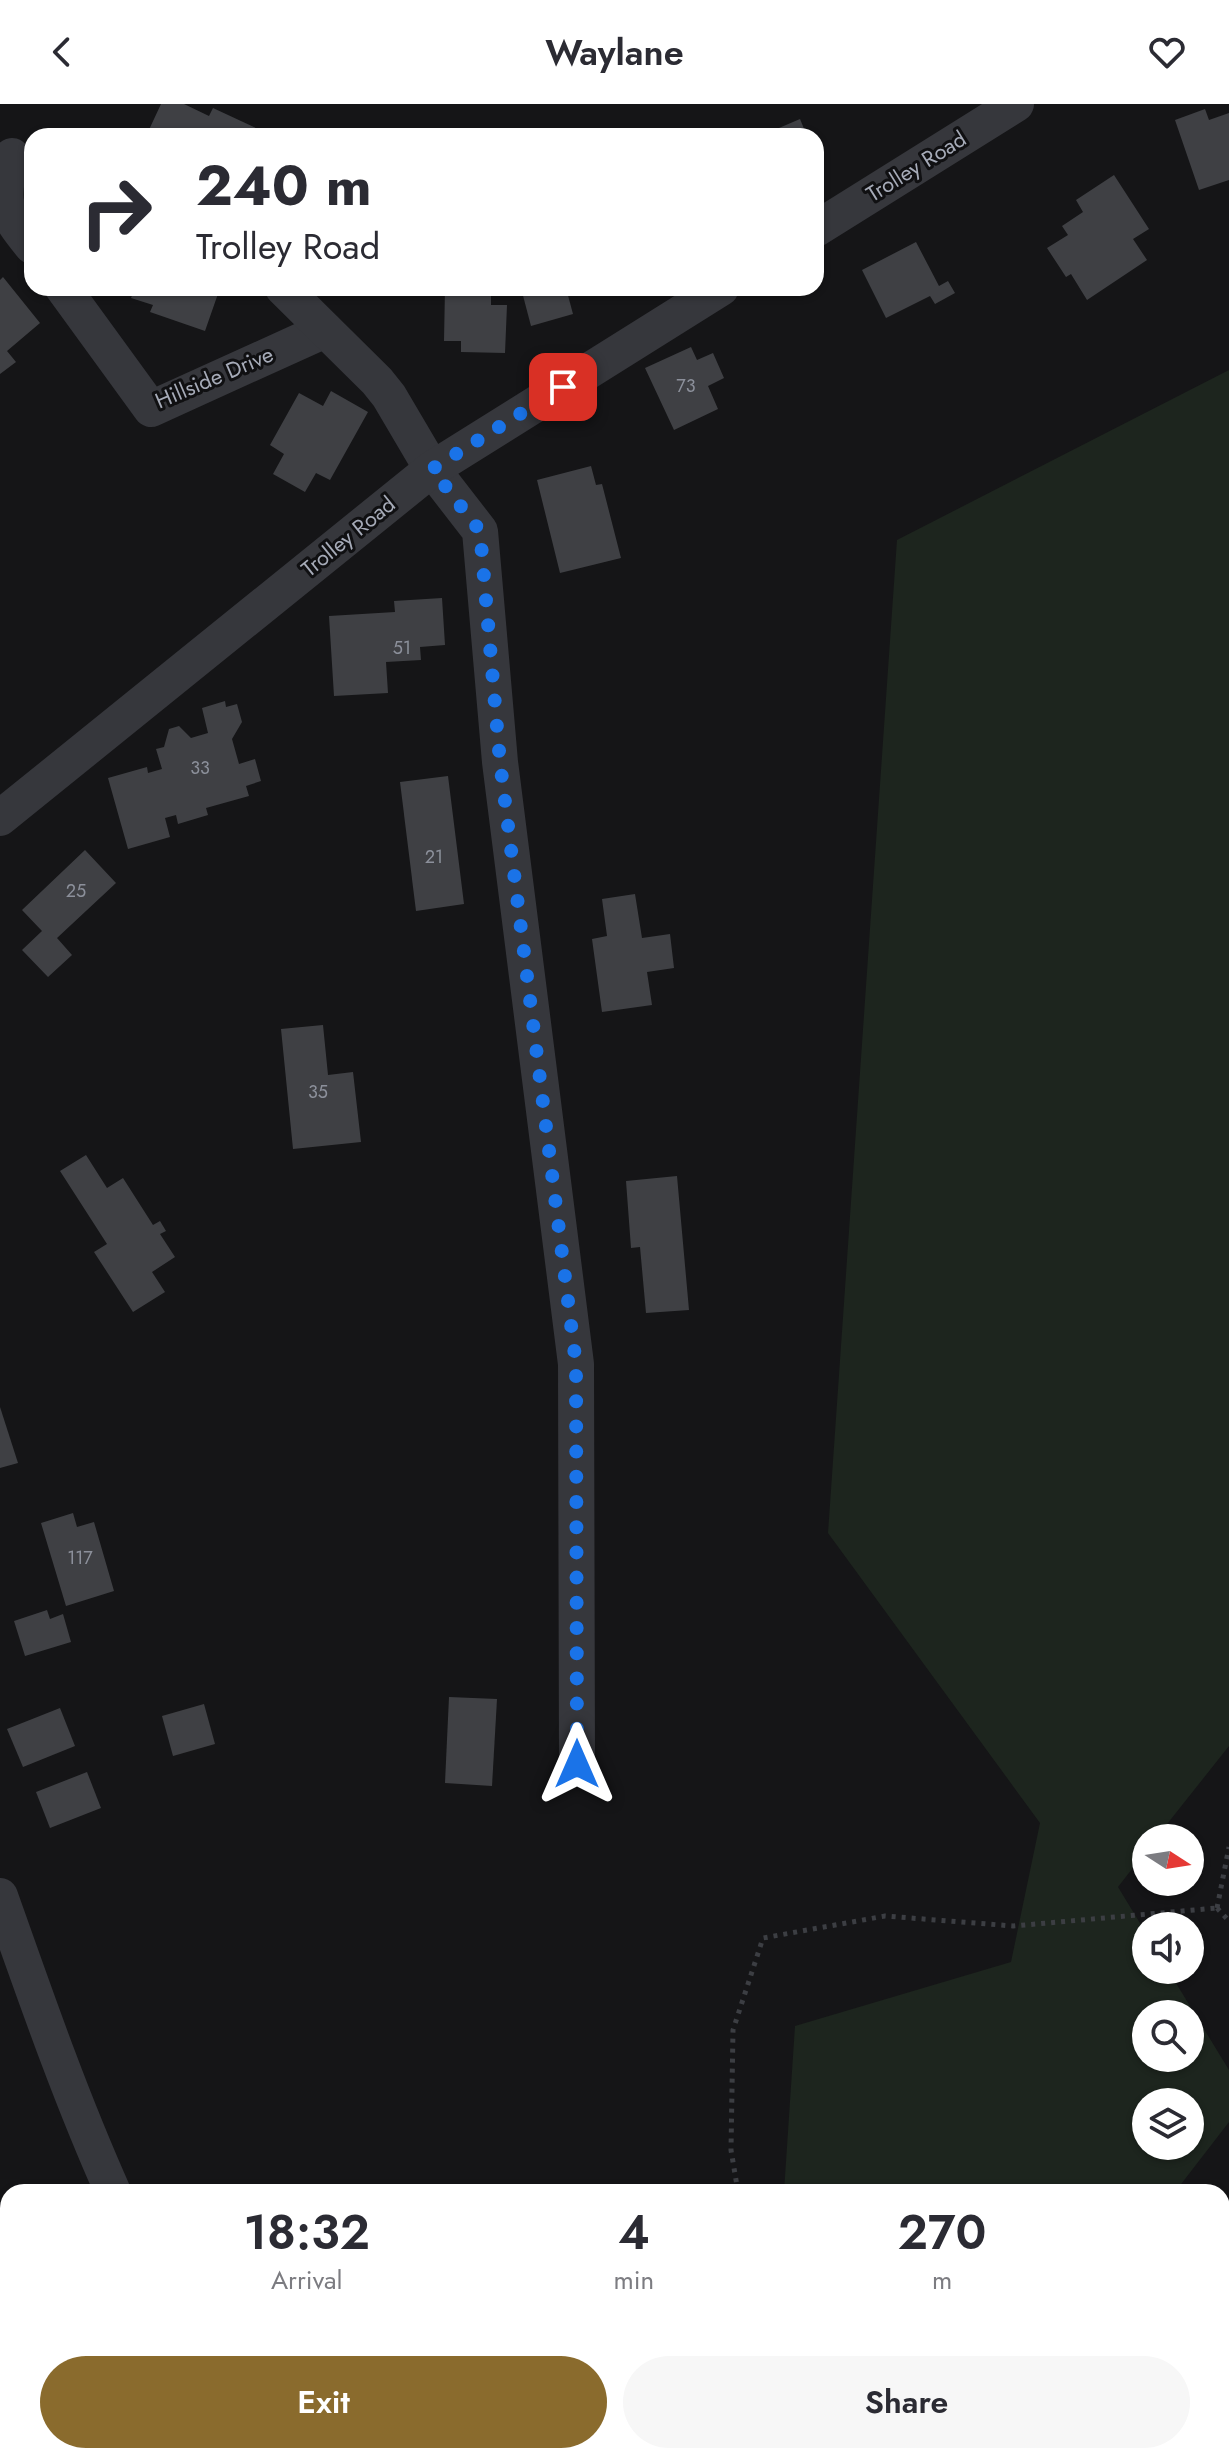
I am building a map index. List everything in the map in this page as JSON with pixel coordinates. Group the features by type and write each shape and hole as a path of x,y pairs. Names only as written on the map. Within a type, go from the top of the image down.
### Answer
{"street":[{"name":"Trolley Road","path":"824,224 1016,104"},
{"path":"15,158 4,182 5,206 24,237"},
{"name":"Hillside Drive","path":"69,296 151,409 325,330"},
{"path":"291,296 389,396 432,469 480,531 500,762 576,1364 577,1764"},
{"name":"Trolley Road","path":"0,818 432,469 708,296"},
{"path":"0,1896 46,2024 109,2184"}],"path":[{"path":"1217,1908 1229,1847"},
{"path":"1217,1908 1229,1921"},
{"path":"737,2184 731,2150 733,2030 763,1938 885,1916 1013,1926 1217,1908"}],"shaded area":[{"path":"1229,370 1229,1746 1167,1824 1132,1824 1132,1869 1118,1887 1133,1912 1132,1984 1177,1984 1186,2000 1132,2000 1132,2072 1204,2072 1204,2029 1229,2070 1229,2122 1204,2154 1204,2088 1132,2088 1132,2160 1200,2160 1181,2184 785,2184 795,2026 1011,1962 1040,1823 828,1533 897,540"}],"building":[{"path":"161,104 184,104 209,116 213,108 256,128 150,128"},
{"path":"1205,109 1209,120 1229,113 1229,180 1199,190 1175,120"},
{"path":"800,119 804,128 779,128"},
{"path":"1114,175 1149,229 1133,239 1147,260 1087,300 1071,274 1066,277 1047,248 1068,235 1062,226 1083,212 1076,200"},
{"path":"916,242 939,286 948,281 955,293 935,304 930,296 886,318 862,270"},
{"path":"3,277 40,323 7,351 16,362 0,374 0,280"},
{"path":"217,296 205,331 150,312 153,305 131,298"},
{"path":"445,296 491,296 491,305 507,305 505,353 461,352 461,341 444,341"},
{"path":"523,296 568,296 573,314 531,326"},
{"path":"691,347 697,360 713,353 724,378 708,386 718,409 674,430 645,368"},
{"path":"331,391 368,412 330,480 316,473 305,492 273,474 284,454 270,445 299,393 323,406"},
{"path":"591,466 596,485 602,484 621,558 560,573 537,480"},
{"path":"442,598 445,645 420,647 421,660 386,662 388,693 334,696 329,616 395,612 394,601"},
{"path":"225,701 226,707 237,704 242,722 232,739 239,764 255,759 261,781 246,786 249,796 206,808 208,815 178,824 176,815 165,818 170,837 128,849 108,778 147,767 148,773 162,769 156,749 164,747 169,729 179,726 191,738 208,733 202,708"},
{"path":"448,776 464,904 416,911 400,782"},
{"path":"85,850 116,883 57,938 72,955 48,977 22,950 42,931 22,910"},
{"path":"635,894 642,938 670,934 674,968 647,972 652,1005 602,1012 592,939 607,936 602,899"},
{"path":"323,1025 328,1075 353,1072 361,1142 293,1149 281,1029"},
{"path":"86,1155 107,1188 123,1178 153,1225 160,1221 166,1231 160,1234 175,1257 152,1272 165,1292 133,1312 94,1252 107,1244 60,1171"},
{"path":"677,1176 689,1310 646,1313 640,1247 631,1248 626,1181"},
{"path":"0,1407 18,1463 0,1468"},
{"path":"73,1513 77,1527 94,1522 114,1591 66,1606 41,1523"},
{"path":"47,1610 50,1619 63,1614 71,1642 25,1656 14,1621"},
{"path":"449,1697 497,1699 492,1786 445,1783"},
{"path":"204,1704 215,1744 173,1756 162,1716"},
{"path":"60,1708 75,1746 23,1767 7,1729"},
{"path":"87,1772 101,1808 50,1828 36,1792"}],"route":[{"path":"563,387 432,469 480,531 500,762 576,1364 577,1764"}]}
